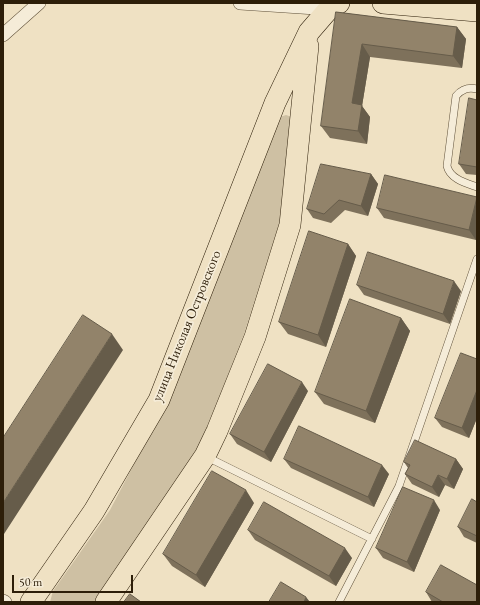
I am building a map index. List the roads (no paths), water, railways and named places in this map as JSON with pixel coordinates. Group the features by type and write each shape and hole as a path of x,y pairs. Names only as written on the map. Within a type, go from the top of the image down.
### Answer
{"main road":[{"path":"309,32 334,3 339,3"},
{"path":"383,3 477,11"},
{"name":"улица Николая Островского","path":"106,602 205,456 255,337 290,225 309,32"},
{"name":"улица Николая Островского","path":"31,602 94,511 159,400 275,103 309,32"}],"street":[{"path":"3,35 39,3"},
{"path":"240,3 317,5"},
{"name":"улица Николая Островского","path":"309,32 317,5"}],"lane":[{"path":"477,89 470,88 462,90 456,96 447,166 454,178 477,187"},
{"path":"339,602 399,486 477,260"},
{"path":"205,456 372,539"}]}
